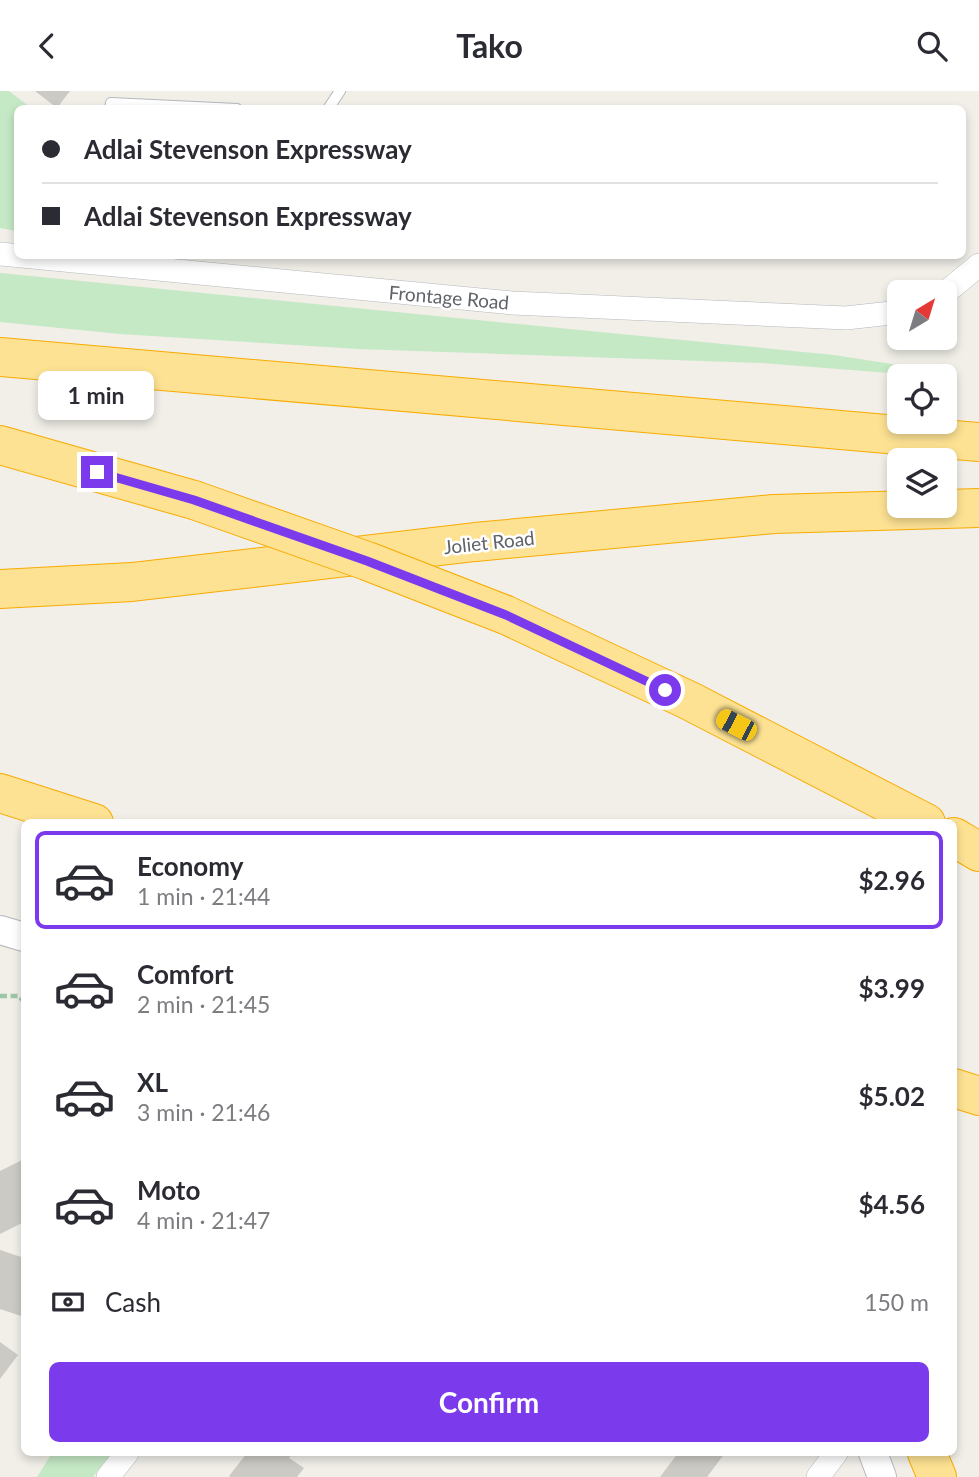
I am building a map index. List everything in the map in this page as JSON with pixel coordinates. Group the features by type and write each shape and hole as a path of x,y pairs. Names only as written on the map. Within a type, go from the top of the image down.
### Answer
{"highway":[{"path":"0,357 977,442"},
{"path":"0,445 194,500 367,561 506,615 688,701 918,819"},
{"name":"Joliet Road","path":"0,589 132,582 475,543 774,514 979,508"},
{"path":"4,795 53,819"},
{"path":"4,795 81,819"},
{"path":"957,839 979,852"},
{"path":"957,1089 979,1096"},
{"path":"929,1456 937,1477"}],"street":[{"name":"Frontage Road","path":"83,259 512,303 846,318 887,313"},
{"path":"957,283 979,265"},
{"path":"0,930 21,936"},
{"path":"108,1477 125,1456"},
{"path":"818,1477 834,1456"},
{"path":"874,1456 882,1477"}],"lane":[{"path":"111,105 153,105"}],"path":[{"path":"0,996 19,996"}],"green space":[{"path":"0,91 9,91 27,105 14,105 14,230 0,228"},
{"path":"0,273 834,355 892,364 887,364 887,373 761,363 359,349 120,334 0,322"},
{"path":"50,1456 109,1456 93,1477 37,1477"}],"building":[{"path":"35,91 70,91 59,105 53,105"},
{"path":"21,1160 21,1224 0,1234 0,1171"},
{"path":"0,1250 21,1257 21,1316 0,1309"},
{"path":"0,1342 18,1355 0,1379"},
{"path":"245,1456 291,1456 289,1458 304,1468 297,1477 229,1476"},
{"path":"676,1456 723,1456 707,1477 660,1477"}],"route":[{"path":"97,472 194,500 367,561 506,615 665,690"}]}
